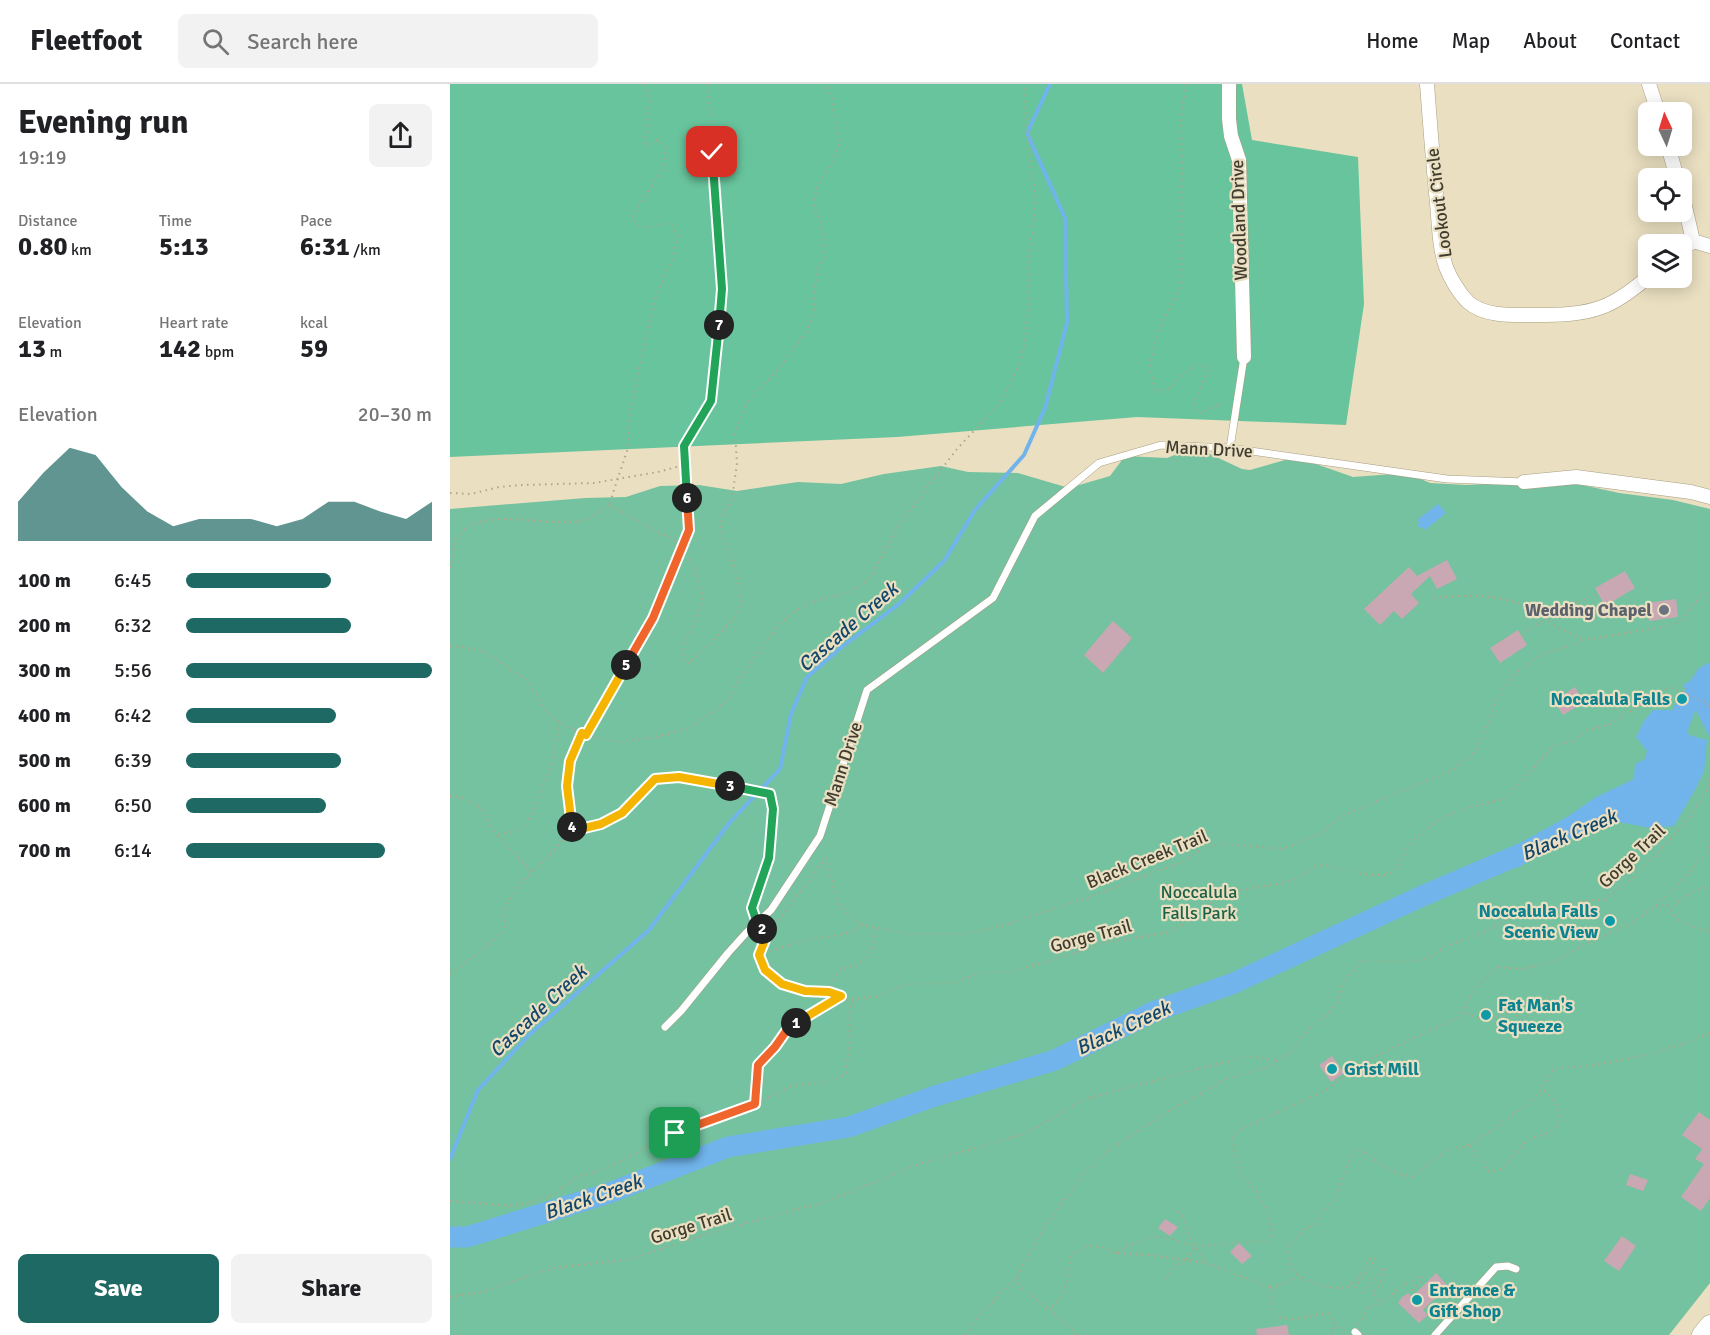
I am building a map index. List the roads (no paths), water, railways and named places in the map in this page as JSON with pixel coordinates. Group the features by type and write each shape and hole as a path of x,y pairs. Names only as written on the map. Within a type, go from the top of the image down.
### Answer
{"main road":[{"path":"1702,1335 1710,1325"}],"street":[{"name":"Woodland Drive","path":"1229,84 1229,119 1239,160 1244,357"},
{"name":"Lookout Circle","path":"1427,84 1443,253 1447,268 1456,285 1469,302 1485,311 1508,315 1586,312 1605,306 1638,285"},
{"path":"1649,84 1655,102"},
{"path":"1689,222 1693,240 1710,246"},
{"name":"Mann Drive","path":"1524,482 1576,477 1691,492 1710,497"}],"lane":[{"path":"1230,448 1244,357"},
{"name":"Mann Drive","path":"665,1027 746,933 771,910 820,837 867,690 993,598 1035,516 1099,463 1161,445 1230,448 1447,478 1524,482"},
{"path":"1435,1335 1496,1267 1508,1266 1516,1269"}],"water":[{"path":"1438,504 1446,513 1425,530 1420,528 1417,520"},
{"path":"1710,662 1709,736 1683,685 1690,681 1699,668"},
{"path":"1653,710 1673,710 1683,720 1689,735 1707,740 1704,771 1674,826 1651,828 1619,822 1560,843 1519,867 1494,870 1507,850 1567,817 1596,797 1634,779 1635,764 1645,759 1647,751 1636,737"}],"waterway":[{"name":"Cascade Creek","path":"450,1159 478,1090 529,1035 649,930 730,822 780,769 791,714 807,677 843,646 899,604 944,561 975,510 1024,455 1045,408 1067,323 1065,218 1027,133 1050,84"},
{"name":"Black Creek","path":"1671,745 1686,705 1710,680"},
{"name":"Black Creek","path":"450,1237 467,1237 609,1193 728,1147 849,1127 932,1097 1055,1060 1153,1012 1234,983 1420,897 1523,853"}],"place":[{"name":"Wedding Chapel","path":"1664,610"},
{"name":"Noccalula Falls","path":"1682,699"},
{"name":"Noccalula Falls Scenic View","path":"1610,921"},
{"name":"Fat Man's Squeeze","path":"1486,1015"},
{"name":"Grist Mill","path":"1332,1069"},
{"name":"Entrance & Gift Shop","path":"1417,1300"}],"park label":[{"name":"Noccalula Falls Park","path":"1199,902"}]}
